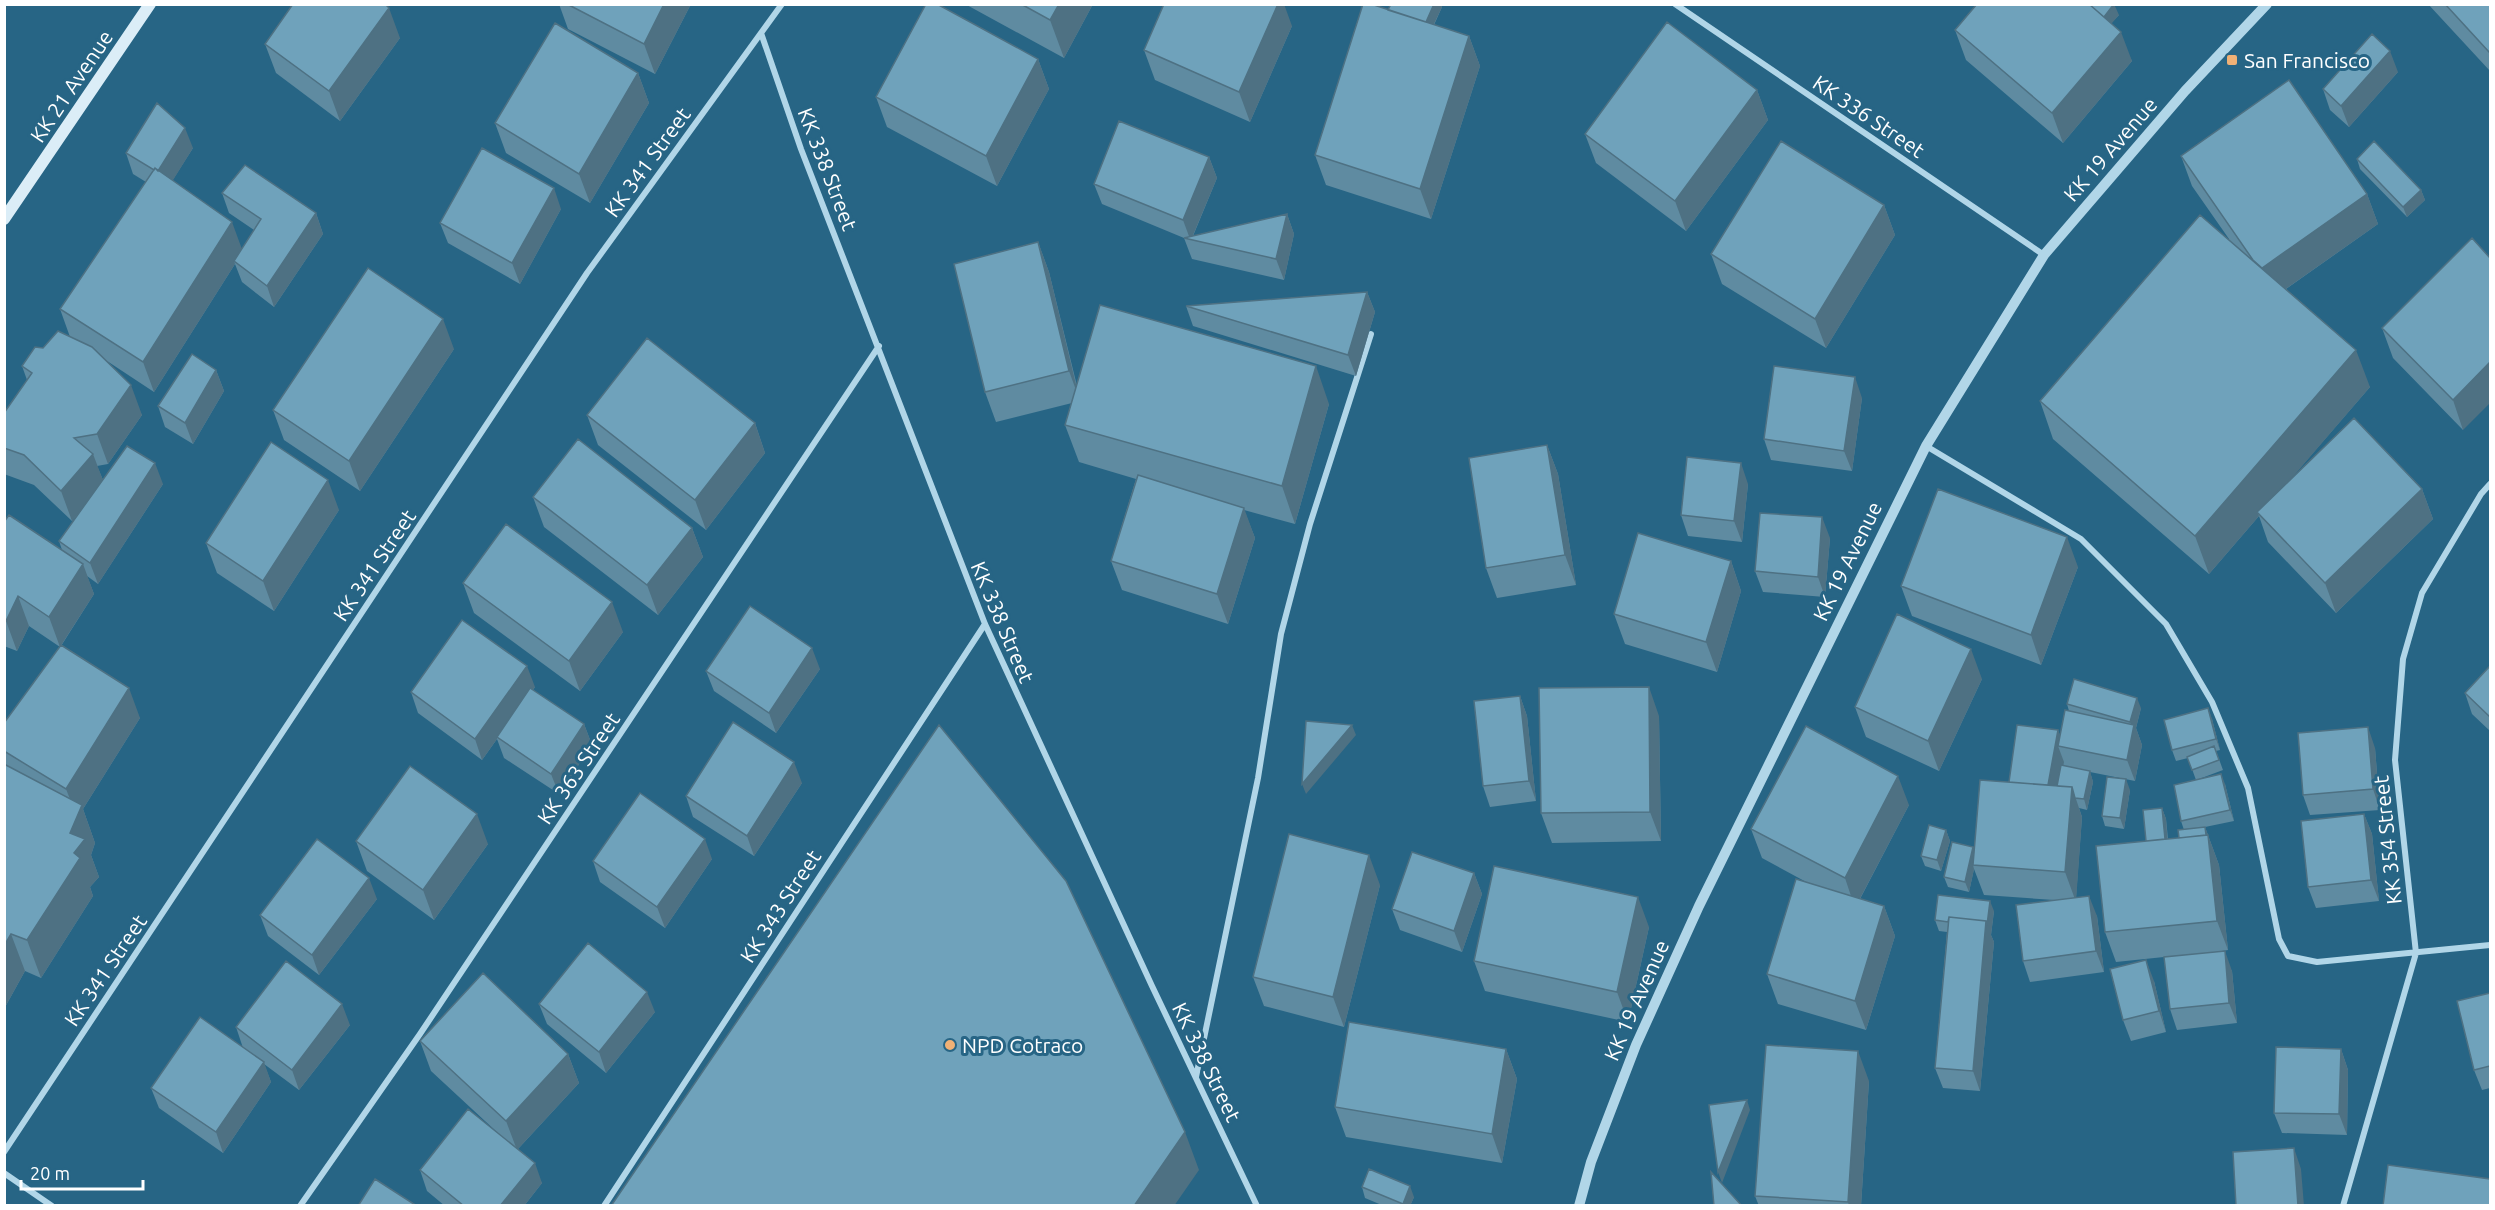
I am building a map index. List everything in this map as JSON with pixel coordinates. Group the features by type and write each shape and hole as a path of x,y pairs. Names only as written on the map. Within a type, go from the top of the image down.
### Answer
{"main road":[{"name":"KK 21 Avenue","path":"4,219 150,4"}],"street":[{"name":"KK 341 Street","path":"4,1152 587,273 782,4"},
{"name":"KK 336 Street","path":"1675,4 2044,255"},
{"name":"KK 19 Avenue","path":"1579,1206 1591,1162 1655,1002 1710,885 1926,446 2044,255 2185,92 2266,4"},
{"name":"KK 338 Street","path":"761,33 801,149 879,346 942,520 985,624 1257,1206"},
{"path":"1196,1077 1258,778 1281,634 1310,524 1371,334"},
{"name":"KK 363 Street","path":"300,1206 427,1024 879,346"},
{"path":"1926,446 2081,539 2166,624 2212,702 2248,788 2279,939 2288,956 2317,962 2490,945"},
{"name":"KK 354 Street","path":"2343,1206 2416,953 2395,760 2403,659 2422,593 2481,494 2490,484"},
{"name":"KK 343 Street","path":"604,1206 985,624"},
{"path":"4,1173 52,1206"}],"building":[{"path":"293,4 385,4 389,8 329,91 265,44"},
{"path":"567,4 664,4 644,44"},
{"path":"926,4 937,4 1038,59 986,156 876,97"},
{"path":"1021,4 1059,4 1050,20"},
{"path":"1164,4 1278,4 1239,92 1144,50"},
{"path":"1363,4 1371,4 1469,36 1420,189 1315,155"},
{"path":"1391,4 1434,4 1426,22 1388,10"},
{"path":"1977,4 2089,4 2121,32 2052,113 1955,30"},
{"path":"2089,4 2114,4 2104,17"},
{"path":"2445,4 2490,4 2490,53"},
{"path":"1667,22 1757,90 1675,201 1585,134"},
{"path":"555,23 638,73 579,174 495,123"},
{"path":"2372,34 2390,51 2341,106 2323,89"},
{"path":"2289,80 2367,194 2262,268 2253,260 2181,156"},
{"path":"157,103 185,128 158,171 126,153"},
{"path":"1119,121 1209,157 1183,220 1094,184"},
{"path":"1781,141 1884,205 1815,319 1711,254"},
{"path":"2374,141 2421,190 2403,207 2357,159"},
{"path":"482,148 554,188 512,263 440,223"},
{"path":"245,165 316,213 267,286 234,261 261,219 222,193"},
{"path":"155,168 232,222 143,362 60,309"},
{"path":"1287,214 1276,259 1184,238"},
{"path":"2200,215 2356,350 2195,536 2040,401"},
{"path":"2472,238 2490,258 2490,362 2453,400 2382,328"},
{"path":"1038,242 1069,371 985,392 954,264"},
{"path":"368,268 443,319 349,461 273,410"},
{"path":"1367,292 1348,355 1186,306"},
{"path":"1100,305 1316,366 1282,486 1065,425"},
{"path":"58,331 92,347 131,385 97,434 74,438 93,454 61,491 24,455 4,448 4,413 32,373 22,366 35,347 43,348"},
{"path":"647,338 755,423 695,500 587,415"},
{"path":"192,354 216,370 185,423 158,406"},
{"path":"1774,366 1855,377 1844,451 1764,439"},
{"path":"2354,418 2422,489 2325,583 2257,512"},
{"path":"578,439 692,528 647,585 533,497"},
{"path":"271,442 328,480 263,581 206,543"},
{"path":"1547,445 1565,555 1486,568 1469,458"},
{"path":"127,446 155,463 90,563 59,541"},
{"path":"1687,457 1741,463 1734,521 1681,515"},
{"path":"1138,475 1244,508 1217,594 1111,561"},
{"path":"1938,489 2067,537 2031,635 1901,586"},
{"path":"1760,513 1822,517 1818,577 1755,571"},
{"path":"9,515 83,564 49,617 18,596 4,621 4,522"},
{"path":"506,524 612,602 569,661 463,583"},
{"path":"1638,533 1731,561 1706,642 1614,614"},
{"path":"750,606 812,648 769,713 706,671"},
{"path":"1897,614 1971,649 1928,741 1855,707"},
{"path":"462,620 527,666 475,739 411,692"},
{"path":"61,645 129,688 66,789 4,751 4,723"},
{"path":"2490,666 2490,717 2465,693"},
{"path":"2074,679 2137,698 2130,722 2067,704"},
{"path":"1649,687 1650,812 1541,813 1539,688"},
{"path":"530,688 584,724 551,774 497,737"},
{"path":"1520,696 1529,781 1483,786 1474,701"},
{"path":"2208,708 2216,739 2172,750 2164,720"},
{"path":"2065,710 2134,725 2127,760 2058,746"},
{"path":"1306,721 1352,725 1302,784"},
{"path":"733,722 794,762 747,836 686,796"},
{"name":"NPD Cotraco","path":"939,725 1066,881 1185,1132 1134,1206 611,1206"},
{"path":"2017,725 2058,730 2048,785 2009,782"},
{"path":"1806,726 1898,776 1845,878 1751,829"},
{"path":"2368,727 2373,789 2303,795 2298,733"},
{"path":"2214,746 2219,760 2192,770 2187,757"},
{"path":"4,764 82,805 70,833 85,839 74,853 80,858 27,940 11,934 4,946"},
{"path":"2061,765 2090,771 2084,799 2075,798 2072,787 2057,786"},
{"path":"410,766 477,814 423,890 356,841"},
{"path":"2221,774 2230,810 2181,821 2174,785"},
{"path":"2107,777 2126,779 2120,818 2102,816"},
{"path":"1980,780 2072,787 2065,872 1973,865"},
{"path":"640,793 705,839 657,907 593,861"},
{"path":"2162,808 2165,839 2146,841 2143,810"},
{"path":"2364,814 2371,880 2308,887 2301,821"},
{"path":"1929,825 1946,830 1937,860 1921,856"},
{"path":"2205,827 2206,835 2179,838 2178,830"},
{"path":"1289,834 1369,855 1333,997 1253,977"},
{"path":"2208,835 2217,921 2105,932 2096,846"},
{"path":"317,839 369,878 312,955 260,915"},
{"path":"1952,842 1973,847 1965,882 1944,877"},
{"path":"1412,852 1474,873 1454,931 1392,909"},
{"path":"1494,866 1638,897 1617,992 1474,961"},
{"path":"1796,879 1884,906 1855,1001 1767,974"},
{"path":"1938,895 1990,901 1987,925 1986,921 1949,917 1948,922 1935,920"},
{"path":"2089,896 2096,951 2023,961 2016,905"},
{"path":"1949,917 1986,921 1973,1071 1935,1068"},
{"path":"588,943 647,992 599,1052 539,1004"},
{"path":"2225,951 2229,1003 2170,1009 2164,957"},
{"path":"2146,960 2159,1011 2123,1020 2110,969"},
{"path":"286,961 342,1004 292,1070 236,1027"},
{"path":"483,973 568,1054 506,1121 420,1041"},
{"path":"2490,993 2490,1066 2474,1070 2457,1001"},
{"path":"200,1017 264,1062 216,1132 151,1088"},
{"path":"1349,1022 1506,1049 1492,1134 1335,1107"},
{"path":"1766,1045 1858,1051 1848,1202 1755,1196"},
{"path":"2276,1047 2341,1049 2339,1114 2274,1113"},
{"path":"1747,1100 1718,1172 1709,1105"},
{"path":"468,1109 535,1163 500,1206 464,1206 420,1170"},
{"path":"2294,1148 2298,1206 2236,1206 2233,1152"},
{"path":"2388,1165 2490,1179 2490,1206 2383,1206"},
{"path":"1369,1169 1410,1186 1403,1204 1362,1187"},
{"path":"1711,1172 1742,1206 1714,1206"},
{"path":"375,1179 417,1206 358,1206"}],"place":[{"name":"San Francisco","path":"2232,60"},
{"name":"NPD Cotraco","path":"950,1045"}]}
